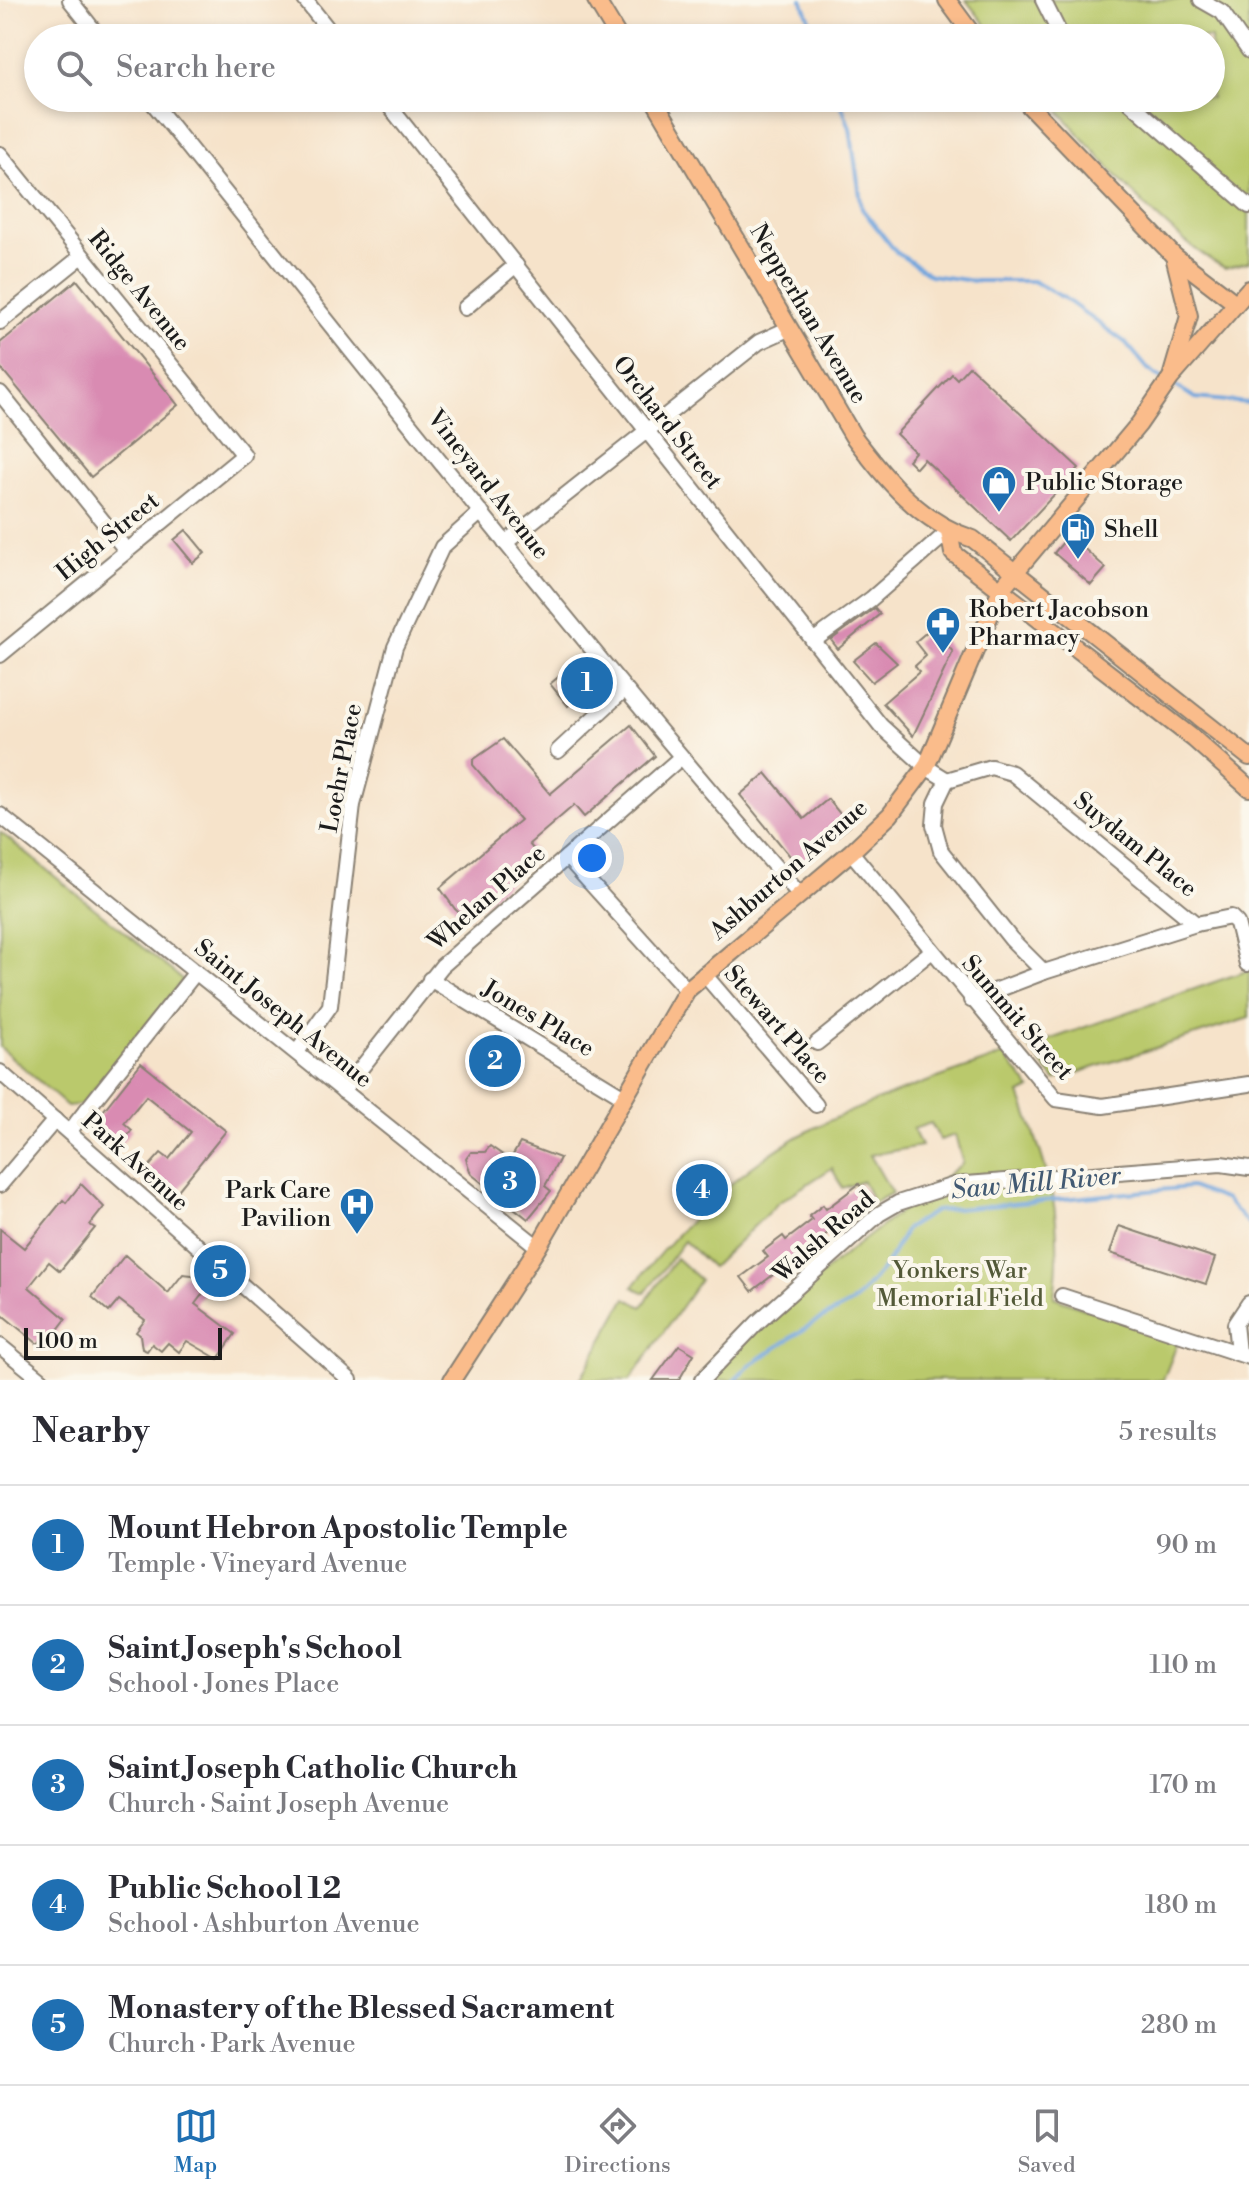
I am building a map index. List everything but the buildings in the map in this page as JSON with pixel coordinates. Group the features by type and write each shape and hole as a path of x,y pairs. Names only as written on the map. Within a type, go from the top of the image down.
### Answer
{"main road":[{"path":"596,0 611,24"},
{"path":"947,0 965,24"},
{"name":"Nepperhan Avenue","path":"661,112 853,436 893,488 949,531 973,539 1249,757"},
{"path":"1035,112 1174,256 1242,307"},
{"path":"1170,379 1189,316 1174,256"},
{"name":"Ashburton Avenue","path":"452,1380 538,1247 687,990 851,852 890,815 926,767 1001,589 1139,424 1170,379 1242,307 1249,289"},
{"name":"Nepperhan Avenue","path":"949,531 953,553 1194,739 1249,788"}],"street":[{"path":"70,0 89,24"},
{"path":"305,0 324,24"},
{"path":"1043,0 1055,24"},
{"path":"1201,0 1222,12 1249,51"},
{"name":"Vineyard Avenue","path":"160,112 680,758 800,895"},
{"name":"Orchard Street","path":"394,112 881,726 926,767 947,780"},
{"path":"1141,112 1249,206"},
{"name":"Ridge Avenue","path":"0,154 244,455"},
{"path":"0,322 82,256"},
{"path":"465,308 516,265"},
{"path":"505,543 759,342 788,329"},
{"path":"0,393 126,550"},
{"name":"High Street","path":"0,655 244,455"},
{"name":"Loehr Place","path":"297,1052 330,1006 353,805 395,647 442,547 481,512"},
{"path":"813,641 871,599 949,531"},
{"path":"558,751 625,689"},
{"name":"Whelan Place","path":"343,1091 430,979 680,758"},
{"name":"Suydam Place","path":"947,780 991,767 1012,773 1196,924"},
{"path":"947,780 936,803 934,825 941,851 1011,939 1044,972"},
{"name":"Saint Joseph Avenue","path":"0,815 538,1247"},
{"name":"Summit Street","path":"851,852 1056,1099 1103,1106 1249,1084"},
{"path":"567,857 687,990"},
{"path":"1196,924 1231,917 1237,923 1247,964"},
{"name":"Suydam Place","path":"971,1000 1044,972 1196,924"},
{"path":"817,1043 932,951"},
{"path":"69,1132 196,972"},
{"name":"Stewart Place","path":"704,974 816,1105"},
{"name":"Jones Place","path":"430,979 624,1097"},
{"name":"Park Avenue","path":"0,1072 350,1380"},
{"path":"0,1185 55,1120"},
{"name":"Walsh Road","path":"702,1380 757,1323 879,1214 898,1203 954,1185 1247,1168"},
{"path":"1062,1296 1244,1354"},
{"path":"1204,1341 1218,1338 1235,1324 1249,1303"},
{"path":"1235,1324 1244,1354"},
{"path":"0,1346 42,1380"}],"green space":[{"path":"966,0 1249,0 1249,262 1225,268 1178,236 1131,191 1060,112 1225,112 1225,24 985,24"},
{"path":"0,832 183,980 81,1105 67,1106 0,1047"},
{"path":"1249,970 1249,1018 1055,1080 1028,1047"},
{"name":"Yonkers War Memorial Field","path":"1004,1055 1031,1089 1020,1094 1052,1193 1057,1240 1054,1297 1178,1342 1163,1380 708,1380 729,1354 843,1256 963,1163 955,1135 940,1140 931,1123 913,1129 921,1146 870,1155 892,1193 873,1203 863,1181 842,1188 832,1168 778,1203 712,1267 684,1241 645,1293 633,1287 671,1241 740,1176 790,1141 909,1088"},
{"path":"676,1258 700,1280 630,1380 580,1380 626,1298 642,1307"}],"waterway":[{"name":"Saw Mill River","path":"802,0 811,24"},
{"name":"Saw Mill River","path":"844,112 850,128 862,209 896,252 930,275 974,281 1033,281 1064,298 1126,343 1148,369 1163,379"},
{"name":"Saw Mill River","path":"1171,383 1195,398 1249,403"},
{"name":"Saw Mill River","path":"735,1380 750,1365 815,1322 855,1301 886,1265 906,1229 935,1211 1191,1187 1226,1200 1249,1225"}],"place":[{"name":"Public Storage","path":"999,514"},
{"name":"Shell","path":"1078,561"},
{"name":"Robert Jacobson Pharmacy","path":"943,655"},
{"name":"Mount Hebron Apostolic Temple","path":"587,683"},
{"name":"Saint Joseph's School","path":"495,1061"},
{"name":"Saint Joseph Catholic Church","path":"510,1182"},
{"name":"Public School 12","path":"702,1190"},
{"name":"Park Care Pavilion","path":"357,1236"},
{"name":"Monastery of the Blessed Sacrament","path":"220,1271"}]}
